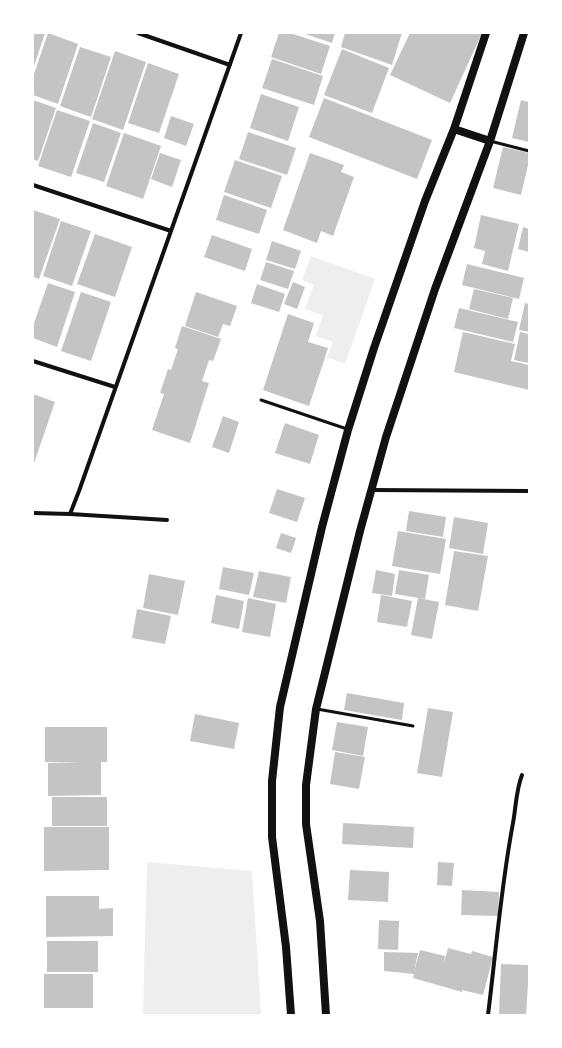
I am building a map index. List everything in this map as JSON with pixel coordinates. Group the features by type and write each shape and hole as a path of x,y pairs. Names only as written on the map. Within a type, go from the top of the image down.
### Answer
{"main road":[{"path":"291,1015 286,947 272,836 272,780 280,707 300,615 348,430 398,277 454,129 486,33"},
{"path":"326,1015 320,921 306,824 306,785 316,709 371,490 386,437 435,289 490,141 524,33"},
{"path":"454,129 490,141"}],"street":[{"path":"138,33 230,65"},
{"path":"70,514 241,33"},
{"path":"33,185 171,231"},
{"path":"33,361 115,387"},
{"path":"371,490 529,491"},
{"path":"33,513 167,520"},
{"path":"488,1015 507,854 517,805 519,782 522,775"}],"lane":[{"path":"490,141 529,151"},
{"path":"261,400 348,430"},
{"path":"316,709 413,726"}],"shaded area":[{"path":"311,256 375,279 345,364 327,357 333,342 316,336 323,315 305,309 314,285 302,280"},
{"path":"147,862 252,871 261,1015 143,1015"}],"building":[{"path":"33,33 45,33 33,69"},
{"path":"48,33 78,44 58,104 33,95 33,77"},
{"path":"279,33 290,33 330,46 321,74 271,57"},
{"path":"302,33 335,33 332,43"},
{"path":"345,33 402,33 392,65 341,47"},
{"path":"410,33 482,33 450,103 390,75"},
{"path":"80,47 111,57 91,117 60,106"},
{"path":"342,49 389,68 372,113 324,95"},
{"path":"115,51 146,62 123,130 92,119"},
{"path":"272,59 323,76 314,105 262,88"},
{"path":"148,63 179,74 159,133 128,123"},
{"path":"261,94 299,107 288,141 250,128"},
{"path":"324,98 432,140 417,179 309,137"},
{"path":"33,100 56,108 38,161 33,159"},
{"path":"521,100 529,102 529,142 512,138"},
{"path":"57,110 90,121 71,177 38,166"},
{"path":"171,116 194,124 186,146 164,138"},
{"path":"93,123 121,133 104,182 76,173"},
{"path":"248,132 296,148 287,175 239,159"},
{"path":"124,133 161,146 143,199 106,186"},
{"path":"503,147 529,153 529,161 521,195 493,188"},
{"path":"160,153 181,160 172,187 151,179"},
{"path":"310,153 344,165 341,172 354,177 333,236 321,231 317,243 283,230"},
{"path":"235,160 282,176 271,208 224,192"},
{"path":"224,195 267,210 259,234 216,220"},
{"path":"33,210 60,219 39,279 33,277"},
{"path":"481,215 519,224 508,271 482,264 485,251 474,248"},
{"path":"61,221 91,231 72,286 43,276"},
{"path":"523,227 529,229 529,252 518,249"},
{"path":"95,234 132,247 115,297 77,284"},
{"path":"212,235 252,249 245,271 204,257"},
{"path":"272,241 301,251 295,269 266,260"},
{"path":"266,262 294,271 288,289 260,280"},
{"path":"467,264 524,278 519,299 462,285"},
{"path":"293,282 305,287 297,309 284,304"},
{"path":"48,283 75,292 57,347 33,338 33,326"},
{"path":"257,284 285,294 279,312 251,303"},
{"path":"474,289 513,298 508,319 469,309"},
{"path":"81,292 111,302 91,361 61,351"},
{"path":"196,292 237,306 230,326 223,324 218,337 185,326"},
{"path":"525,303 529,304 529,332 519,330"},
{"path":"459,308 518,322 513,342 454,328"},
{"path":"288,314 314,323 308,342 328,348 309,406 263,390"},
{"path":"182,326 221,339 213,361 209,360 202,381 209,383 190,443 152,430 164,394 160,393 168,369 171,370 178,349 175,348"},
{"path":"463,332 515,344 511,361 529,365 529,390 454,372"},
{"path":"520,332 529,334 529,363 514,360"},
{"path":"33,394 55,402 33,466"},
{"path":"223,416 239,422 229,453 212,447"},
{"path":"285,423 319,435 310,464 275,453"},
{"path":"277,489 305,498 297,522 269,513"},
{"path":"409,511 446,517 443,537 406,531"},
{"path":"454,517 488,523 483,554 449,548"},
{"path":"398,531 446,539 440,574 392,566"},
{"path":"281,533 296,538 291,553 276,548"},
{"path":"454,551 488,556 478,611 445,605"},
{"path":"223,567 254,573 249,595 219,589"},
{"path":"376,570 395,574 392,596 372,593"},
{"path":"399,570 429,575 425,599 395,594"},
{"path":"259,571 291,577 286,603 253,597"},
{"path":"149,574 185,581 178,615 143,608"},
{"path":"216,595 244,601 239,629 211,623"},
{"path":"381,595 412,601 407,627 377,622"},
{"path":"248,598 276,604 270,637 242,632"},
{"path":"418,598 439,602 432,639 411,635"},
{"path":"137,609 171,616 165,644 132,638"},
{"path":"347,693 404,703 402,720 344,710"},
{"path":"428,708 453,712 442,777 417,773"},
{"path":"195,714 239,723 234,749 190,741"},
{"path":"337,722 368,727 363,756 332,750"},
{"path":"45,727 107,727 107,762 101,762 101,795 48,796 48,763 82,762 45,762"},
{"path":"335,752 365,757 359,789 330,784"},
{"path":"52,797 107,797 107,826 52,826"},
{"path":"343,823 414,827 413,848 342,844"},
{"path":"44,827 109,827 109,870 44,871"},
{"path":"438,862 454,863 452,886 437,885"},
{"path":"350,870 389,872 388,902 348,900"},
{"path":"462,890 499,892 498,916 461,915"},
{"path":"46,896 99,896 99,909 113,908 113,936 46,937"},
{"path":"379,920 399,921 398,950 378,949"},
{"path":"47,941 98,941 98,972 47,972"},
{"path":"448,948 471,954 472,951 493,957 483,995 462,990 462,992 413,978 414,974 384,971 384,952 418,953 414,972 420,950 445,956 444,963"},
{"path":"501,964 529,965 526,1015 499,1015"},
{"path":"44,974 93,974 93,1008 44,1008"}]}
